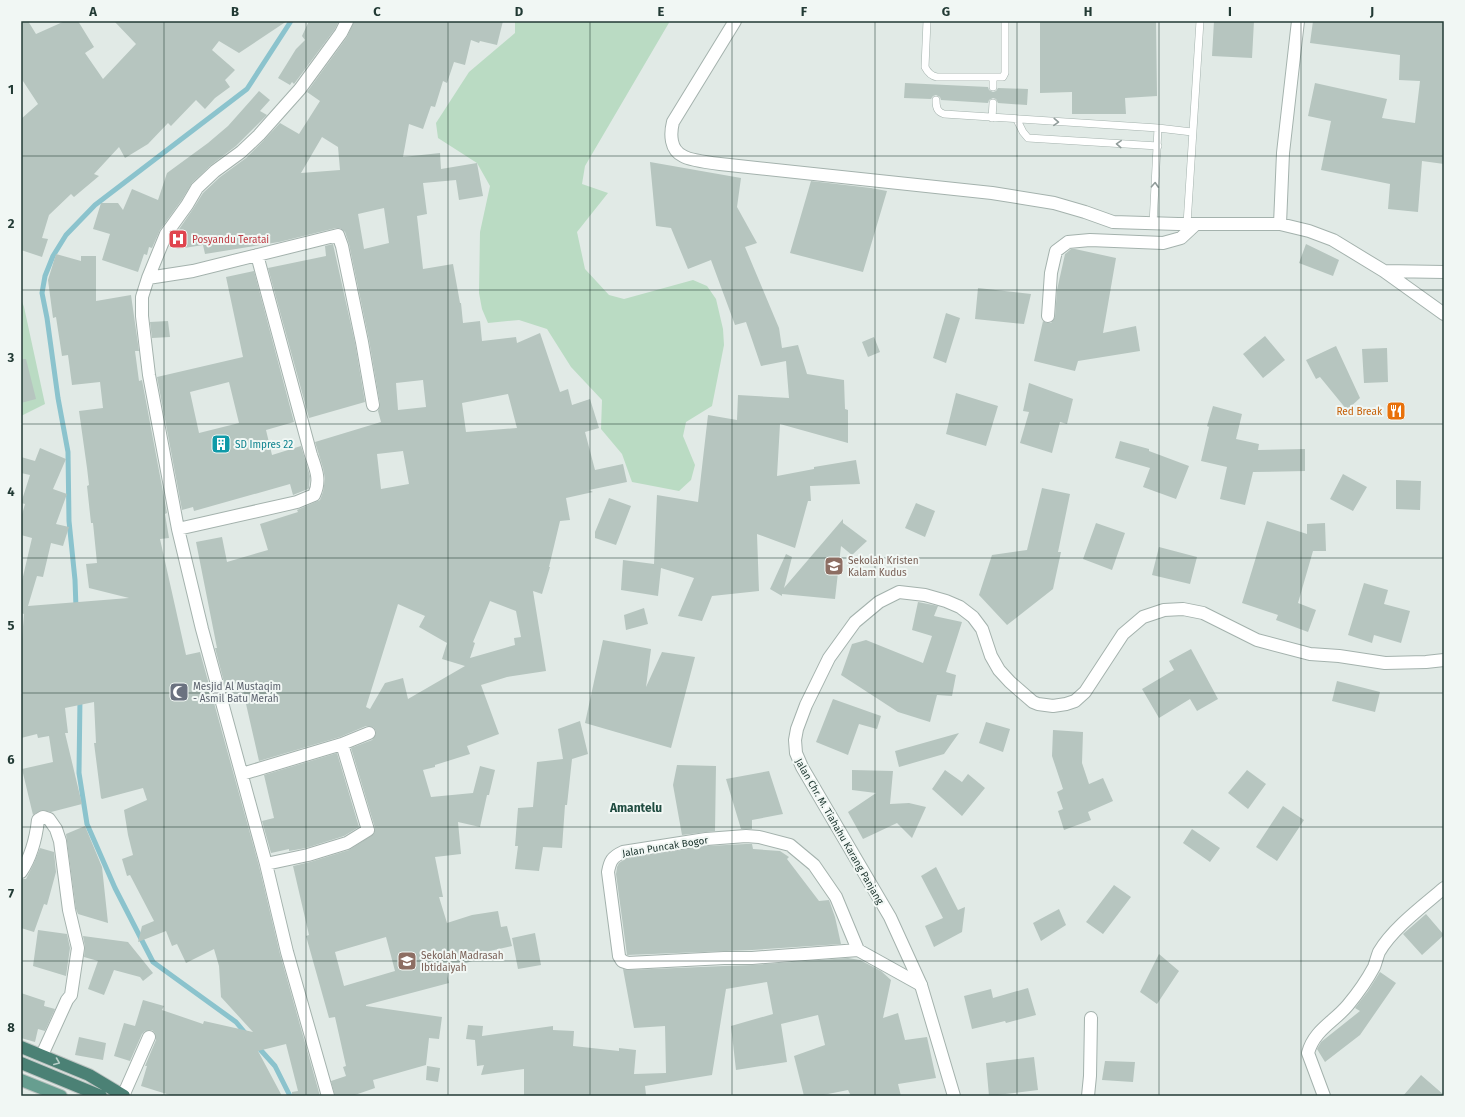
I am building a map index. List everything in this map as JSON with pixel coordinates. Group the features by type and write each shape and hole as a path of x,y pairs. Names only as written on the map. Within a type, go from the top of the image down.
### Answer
{"highway":[{"path":"21,1047 89,1075 124,1096"},
{"path":"21,1063 101,1096"}],"main road":[{"path":"21,1080 61,1096"}],"street":[{"path":"328,1096 287,952 266,864 202,629 178,529 147,360 142,316 142,297 166,234 187,205 197,188 215,171 241,152 259,135 300,89 341,33 347,21"},
{"path":"735,21 673,122 670,132 671,139 675,149 683,156 720,164 992,193 1054,203 1114,222 1153,224 1280,224 1309,230 1333,240 1384,271 1444,314"},
{"path":"1280,224 1283,153 1298,21"},
{"path":"1048,316 1051,273 1056,251 1068,242 1090,240 1163,243 1181,238 1191,224"},
{"path":"148,278 193,271 338,235 342,246 373,405"},
{"path":"178,529 297,502 314,495 318,487 317,470 311,455 256,255"},
{"path":"1384,271 1444,272"},
{"name":"Jalan Chr. M. Tiahahu Karang Panjang","path":"954,1096 921,985 890,917 802,767 796,752 795,740 797,729 806,705 829,658 855,622 879,602 892,594 899,592 906,592 946,601 960,607 973,617 982,629 991,656 999,670 1032,702 1053,706 1075,701 1084,692 1123,634 1143,617 1164,610 1183,609 1203,613 1257,640 1310,654 1339,656 1385,663 1444,660"},
{"path":"242,774 342,744 369,733"},
{"path":"266,864 308,855 347,843 368,830 342,744"},
{"path":"21,872 25,866 37,834 38,820 43,818 49,819 56,829 60,841 69,910 78,948 71,995 67,1000 42,1056"},
{"name":"Jalan Puncak Bogor","path":"746,836 759,837 790,845 814,865 836,897 858,950 752,958 628,963 622,961 618,956 608,872 610,861 615,855 623,852 706,839 746,836"},
{"path":"1324,1096 1308,1053 1315,1036 1348,1006 1375,965 1379,953 1392,936 1415,911 1444,888"},
{"path":"858,950 921,985"},
{"path":"1088,1096 1090,1076 1091,1018"},
{"path":"124,1096 149,1037"}],"lane":[{"path":"927,21 925,67 927,72 932,76 937,77 993,78 1003,77 1005,73 1005,21"},
{"path":"1191,224 1192,132 1200,21"},
{"path":"937,77 937,84"},
{"path":"993,78 993,87"},
{"path":"936,100 936,107 940,113 944,114 1017,120 1158,128 1192,132"},
{"path":"992,118 993,103"},
{"path":"1017,120 1028,138 1158,146"},
{"path":"1153,224 1158,128"}],"green space":[{"path":"515,21 670,21 585,166 582,184 608,193 577,232 585,269 609,295 624,299 693,280 707,286 716,299 723,329 724,345 712,406 686,422 683,436 695,465 691,480 679,491 632,482 622,454 601,429 602,400 571,367 547,329 519,320 488,323 482,309 479,293 480,232 490,186 477,163 438,138 436,123 469,72 515,33"},
{"path":"21,299 45,404 21,416"}],"building":[{"path":"21,21 28,21 36,34 65,21 78,21 94,47 85,53 103,79 136,44 114,21 287,21 239,53 219,41 212,50 235,70 225,80 230,87 215,98 205,109 196,100 171,126 168,123 148,144 125,158 119,147 94,174 99,176 74,197 71,194 49,215 42,238 48,239 42,257 21,250 21,119 38,104 21,78"},
{"path":"309,21 339,21 335,29 294,84 292,82 290,85 278,78 296,49 305,40 302,36"},
{"path":"354,21 503,21 497,45 480,41 479,43 471,40 465,65 454,62 447,83 443,81 435,107 431,106 423,129 409,124 403,157 440,153 441,169 477,163 483,196 459,200 456,180 423,183 427,214 417,216 423,269 453,264 461,303 463,323 480,321 482,341 516,337 517,343 540,333 560,392 568,389 572,405 590,399 599,428 585,432 595,470 623,464 627,482 589,490 593,492 566,498 570,520 560,521 550,567 542,594 533,591 546,671 507,677 481,685 499,734 467,746 470,754 423,770 431,797 473,793 480,766 495,770 489,795 487,795 480,827 458,822 461,854 435,857 443,897 439,897 447,923 472,915 498,911 501,927 507,926 512,946 476,954 478,959 446,970 449,983 366,1005 442,1017 439,1039 429,1038 426,1065 373,1080 375,1088 352,1096 335,1096 331,1081 346,1076 343,1067 346,1066 335,1017 329,1018 306,936 309,935 293,866 349,850 374,834 375,828 351,748 372,740 376,734 376,731 373,727 366,726 340,737 259,761 241,682 225,686 215,648 217,648 196,542 222,537 227,562 268,550 260,524 298,512 297,510 320,500 325,479 315,442 381,422 378,411 380,404 369,340 349,244 345,232 340,228 279,242 205,254 203,245 178,249 169,246 203,193 220,177 246,158 280,123 299,134 320,101 307,92 347,37","holes":["322,137 338,147 340,170 301,173","384,208 389,243 364,249 358,214","423,380 426,407 398,410 396,383","508,394 517,428 466,432 462,403","403,451 409,484 381,489 377,454","490,601 516,611 521,637 514,638 515,645 470,658 475,643 473,642","398,604 425,616 419,627 447,643 442,659 465,666 408,699 403,678 385,683 370,709 366,707","386,937 395,971 344,986 335,952"]},
{"path":"1040,21 1156,21 1157,96 1125,98 1126,114 1072,114 1072,92 1040,93"},
{"path":"1214,21 1254,21 1252,58 1212,56"},
{"path":"1313,21 1444,21 1444,164 1422,161 1418,212 1388,209 1390,184 1321,170 1331,121 1308,116 1315,83 1387,99 1382,118 1415,123 1420,81 1399,80 1400,55 1310,43"},
{"path":"905,83 988,87 989,90 993,92 998,88 1028,89 1027,105 998,103 996,99 993,98 989,100 988,103 941,100 940,97 936,95 931,99 904,98"},
{"path":"259,91 270,100 260,111 267,115 236,146 211,165 192,183 160,230 152,248 149,247 147,255 144,254 138,272 102,260 110,234 93,229 101,203 118,203 123,210 132,189 158,200 167,173 208,143 228,126"},
{"path":"650,162 741,178 737,207 757,243 745,247 779,328 782,348 798,345 807,374 844,380 845,409 848,410 848,443 780,424 777,476 814,469 814,467 856,460 860,484 810,486 811,501 808,501 795,548 757,534 759,591 712,596 702,621 678,616 694,578 661,568 658,596 621,590 623,560 654,564 657,495 698,502 708,415 737,420 738,395 789,398 786,361 761,366 746,322 735,325 711,260 688,269 671,228 656,226"},
{"path":"811,181 887,191 863,272 790,253"},
{"path":"333,244 355,343 365,402 309,418 268,268 326,256 325,246"},
{"path":"1306,244 1339,260 1333,276 1299,263"},
{"path":"1071,249 1116,258 1103,333 1136,326 1140,351 1078,361 1075,371 1034,361 1043,321 1051,323 1055,317 1057,290 1065,254"},
{"path":"56,254 81,261 81,256 96,256 96,301 131,295 139,351 135,351 139,381 142,380 167,513 165,514 169,538 160,539 186,655 200,652 259,866 280,954 320,1096 292,1096 292,1092 298,1091 286,1044 258,1051 282,1096 173,1096 141,1086 147,1066 145,1066 156,1040 155,1033 152,1030 145,1031 142,1034 130,1061 114,1056 124,1023 135,1026 143,1000 164,1006 162,1010 203,1024 204,1021 253,1032 221,997 219,966 214,949 186,963 177,944 172,946 166,931 138,942 142,926 154,921 130,875 127,876 122,859 133,855 124,810 147,800 143,788 102,799 101,798 94,743 96,743 94,702 65,708 68,733 65,733 82,804 51,812 42,810 33,815 22,769 53,762 49,736 38,738 37,734 21,738 21,652 24,614 21,613 21,585 32,538 21,535 21,518 25,504 21,503 30,475 21,473 21,457 35,461 40,448 66,459 53,489 67,494 56,524 69,527 63,546 51,543 43,577 37,576 28,606 129,598 89,588 86,564 97,563 93,523 91,523 87,486 89,485 79,411 103,408 100,382 72,385 68,355 62,356 56,317 53,318 48,280"},
{"path":"254,271 294,422 266,430 272,455 301,446 310,476 309,488 293,495 290,484 194,511 193,507 182,510 157,377 243,357 226,277","holes":["229,382 239,423 199,433 190,392"]},
{"path":"978,288 1031,294 1024,324 975,319"},
{"path":"946,313 960,318 946,363 933,358"},
{"path":"168,321 170,337 152,338 150,322"},
{"path":"1265,336 1285,360 1263,378 1243,354"},
{"path":"874,337 880,352 868,357 862,342"},
{"path":"1336,346 1360,398 1347,410 1320,377 1316,379 1306,360"},
{"path":"1387,348 1388,382 1364,383 1362,349"},
{"path":"21,359 26,359 36,399 21,403"},
{"path":"1029,383 1073,399 1067,424 1060,422 1052,453 1020,443 1029,412 1023,411"},
{"path":"956,393 998,406 986,446 946,434"},
{"path":"1213,406 1242,414 1236,439 1259,444 1258,450 1305,449 1305,471 1253,472 1245,505 1220,499 1227,467 1201,461 1209,427 1207,426"},
{"path":"1120,441 1149,449 1149,451 1189,466 1176,499 1143,487 1150,468 1115,458"},
{"path":"1343,474 1367,487 1353,511 1330,499"},
{"path":"1396,480 1421,481 1420,510 1396,509"},
{"path":"1042,488 1070,494 1058,552 1061,552 1053,589 1007,625 979,595 992,555 1027,550"},
{"path":"609,498 631,506 616,545 595,538 595,532"},
{"path":"916,503 935,511 925,537 905,528"},
{"path":"843,519 843,523 867,541 852,555 841,546 835,599 782,594 782,596 770,589 786,554 792,557 784,588"},
{"path":"1267,521 1307,534 1307,524 1325,523 1326,551 1313,551 1298,603 1316,610 1308,632 1276,620 1278,615 1242,603"},
{"path":"1096,523 1125,533 1112,570 1083,559"},
{"path":"1159,547 1197,557 1190,584 1152,575"},
{"path":"1364,583 1388,590 1384,604 1410,611 1401,643 1374,635 1372,643 1348,635"},
{"path":"918,602 938,606 934,616 962,622 946,672 956,675 952,696 937,695 930,722 898,712 841,675 852,644 866,640 923,663 932,636 912,630"},
{"path":"644,608 648,624 626,630 624,615"},
{"path":"603,640 651,649 646,687 662,652 695,657 671,748 585,723"},
{"path":"1191,649 1218,699 1197,711 1190,699 1159,718 1142,689 1174,670 1169,661"},
{"path":"1337,681 1380,692 1375,712 1332,701"},
{"path":"833,699 881,716 877,729 859,724 848,755 816,742"},
{"path":"580,721 588,754 572,759 567,805 565,805 562,848 543,847 539,871 515,869 518,846 515,846 518,808 533,807 537,762 563,759 558,729"},
{"path":"986,722 1010,729 1003,752 979,743"},
{"path":"1053,730 1083,732 1082,763 1089,784 1103,778 1113,801 1088,812 1091,820 1064,830 1058,811 1063,809 1057,792 1063,789 1052,756"},
{"path":"959,733 944,754 899,767 895,751"},
{"path":"337,753 359,827 344,836 306,848 289,851 289,849 271,853 262,821 274,818 264,775"},
{"path":"677,765 716,766 715,831 682,835 673,785"},
{"path":"852,770 893,771 890,804 909,803 926,807 912,838 897,823 863,839 848,812 876,793 852,790"},
{"path":"945,770 962,782 968,774 985,788 962,816 932,789"},
{"path":"1247,770 1266,784 1248,809 1228,793"},
{"path":"769,771 783,814 752,820 752,829 741,829 726,779"},
{"path":"1283,806 1304,820 1277,861 1256,847"},
{"path":"85,826 102,867 108,923 78,914 76,909 66,834"},
{"path":"1192,829 1220,848 1210,862 1183,843"},
{"path":"752,844 753,849 780,851 789,857 787,859 819,901 829,900 835,917 841,944 752,950 627,955 616,874 619,863 625,859 707,846"},
{"path":"40,848 54,852 56,872 47,905 44,904 34,932 21,928 21,879 26,879"},
{"path":"936,867 958,910 965,907 962,932 934,947 925,926 943,918 921,876"},
{"path":"1114,885 1131,897 1103,934 1086,922"},
{"path":"1059,909 1066,925 1041,941 1033,923"},
{"path":"1426,914 1444,935 1422,955 1403,934"},
{"path":"38,930 67,934 70,948 66,976 33,966"},
{"path":"535,933 541,965 518,969 512,938"},
{"path":"83,936 128,942 153,973 143,981 140,977 114,970 104,995 88,989 98,961 84,957 85,947"},
{"path":"1159,954 1179,971 1157,1004 1140,992"},
{"path":"848,958 860,960 881,971 891,980 883,1018 898,1013 905,1040 927,1037 936,1078 898,1084 901,1096 851,1096 848,1090 818,1096 804,1096 794,1056 825,1045 818,1015 781,1024 787,1062 736,1070 731,1026 773,1014 767,982 726,989 712,1075 645,1086 646,1095 524,1096 524,1069 481,1075 484,1065 477,1066 475,1040 466,1039 468,1025 483,1026 482,1036 553,1026 553,1030 574,1031 573,1046 619,1051 619,1048 636,1050 634,1074 666,1073 665,1026 634,1028 623,969 753,965"},
{"path":"1380,972 1396,983 1360,1035 1325,1062 1317,1049 1321,1042 1360,1011 1355,1008"},
{"path":"1028,988 1036,1015 1006,1023 1005,1021 972,1029 964,996 991,989 993,998"},
{"path":"21,993 45,1001 44,1006 55,1009 45,1031 38,1029 35,1042 21,1038"},
{"path":"79,1037 106,1043 103,1060 75,1055"},
{"path":"1034,1057 1038,1090 989,1096 986,1063"},
{"path":"1105,1061 1135,1062 1133,1082 1102,1080"},
{"path":"427,1066 440,1068 438,1082 426,1080"},
{"path":"1421,1075 1444,1095 1444,1096 1403,1096"}],"waterway":[{"path":"76,608 75,580 69,521 68,452 42,293 45,276 53,256 66,235 95,205 247,89 291,21"},
{"path":"80,698 79,773 87,824 115,888 153,962 236,1022 246,1034"},
{"path":"257,1046 275,1066 290,1096"}],"place":[{"name":"Posyandu Teratai","path":"178,239"},
{"name":"Red Break","path":"1396,411"},
{"name":"SD Impres 22","path":"221,444"},
{"name":"Sekolah Kristen Kalam Kudus","path":"834,566"},
{"name":"Mesjid Al Mustaqim - Asmil Batu Merah","path":"179,692"},
{"name":"Sekolah Madrasah Ibtidaiyah","path":"407,961"}],"district":[{"name":"Amantelu","path":"636,808"}]}
